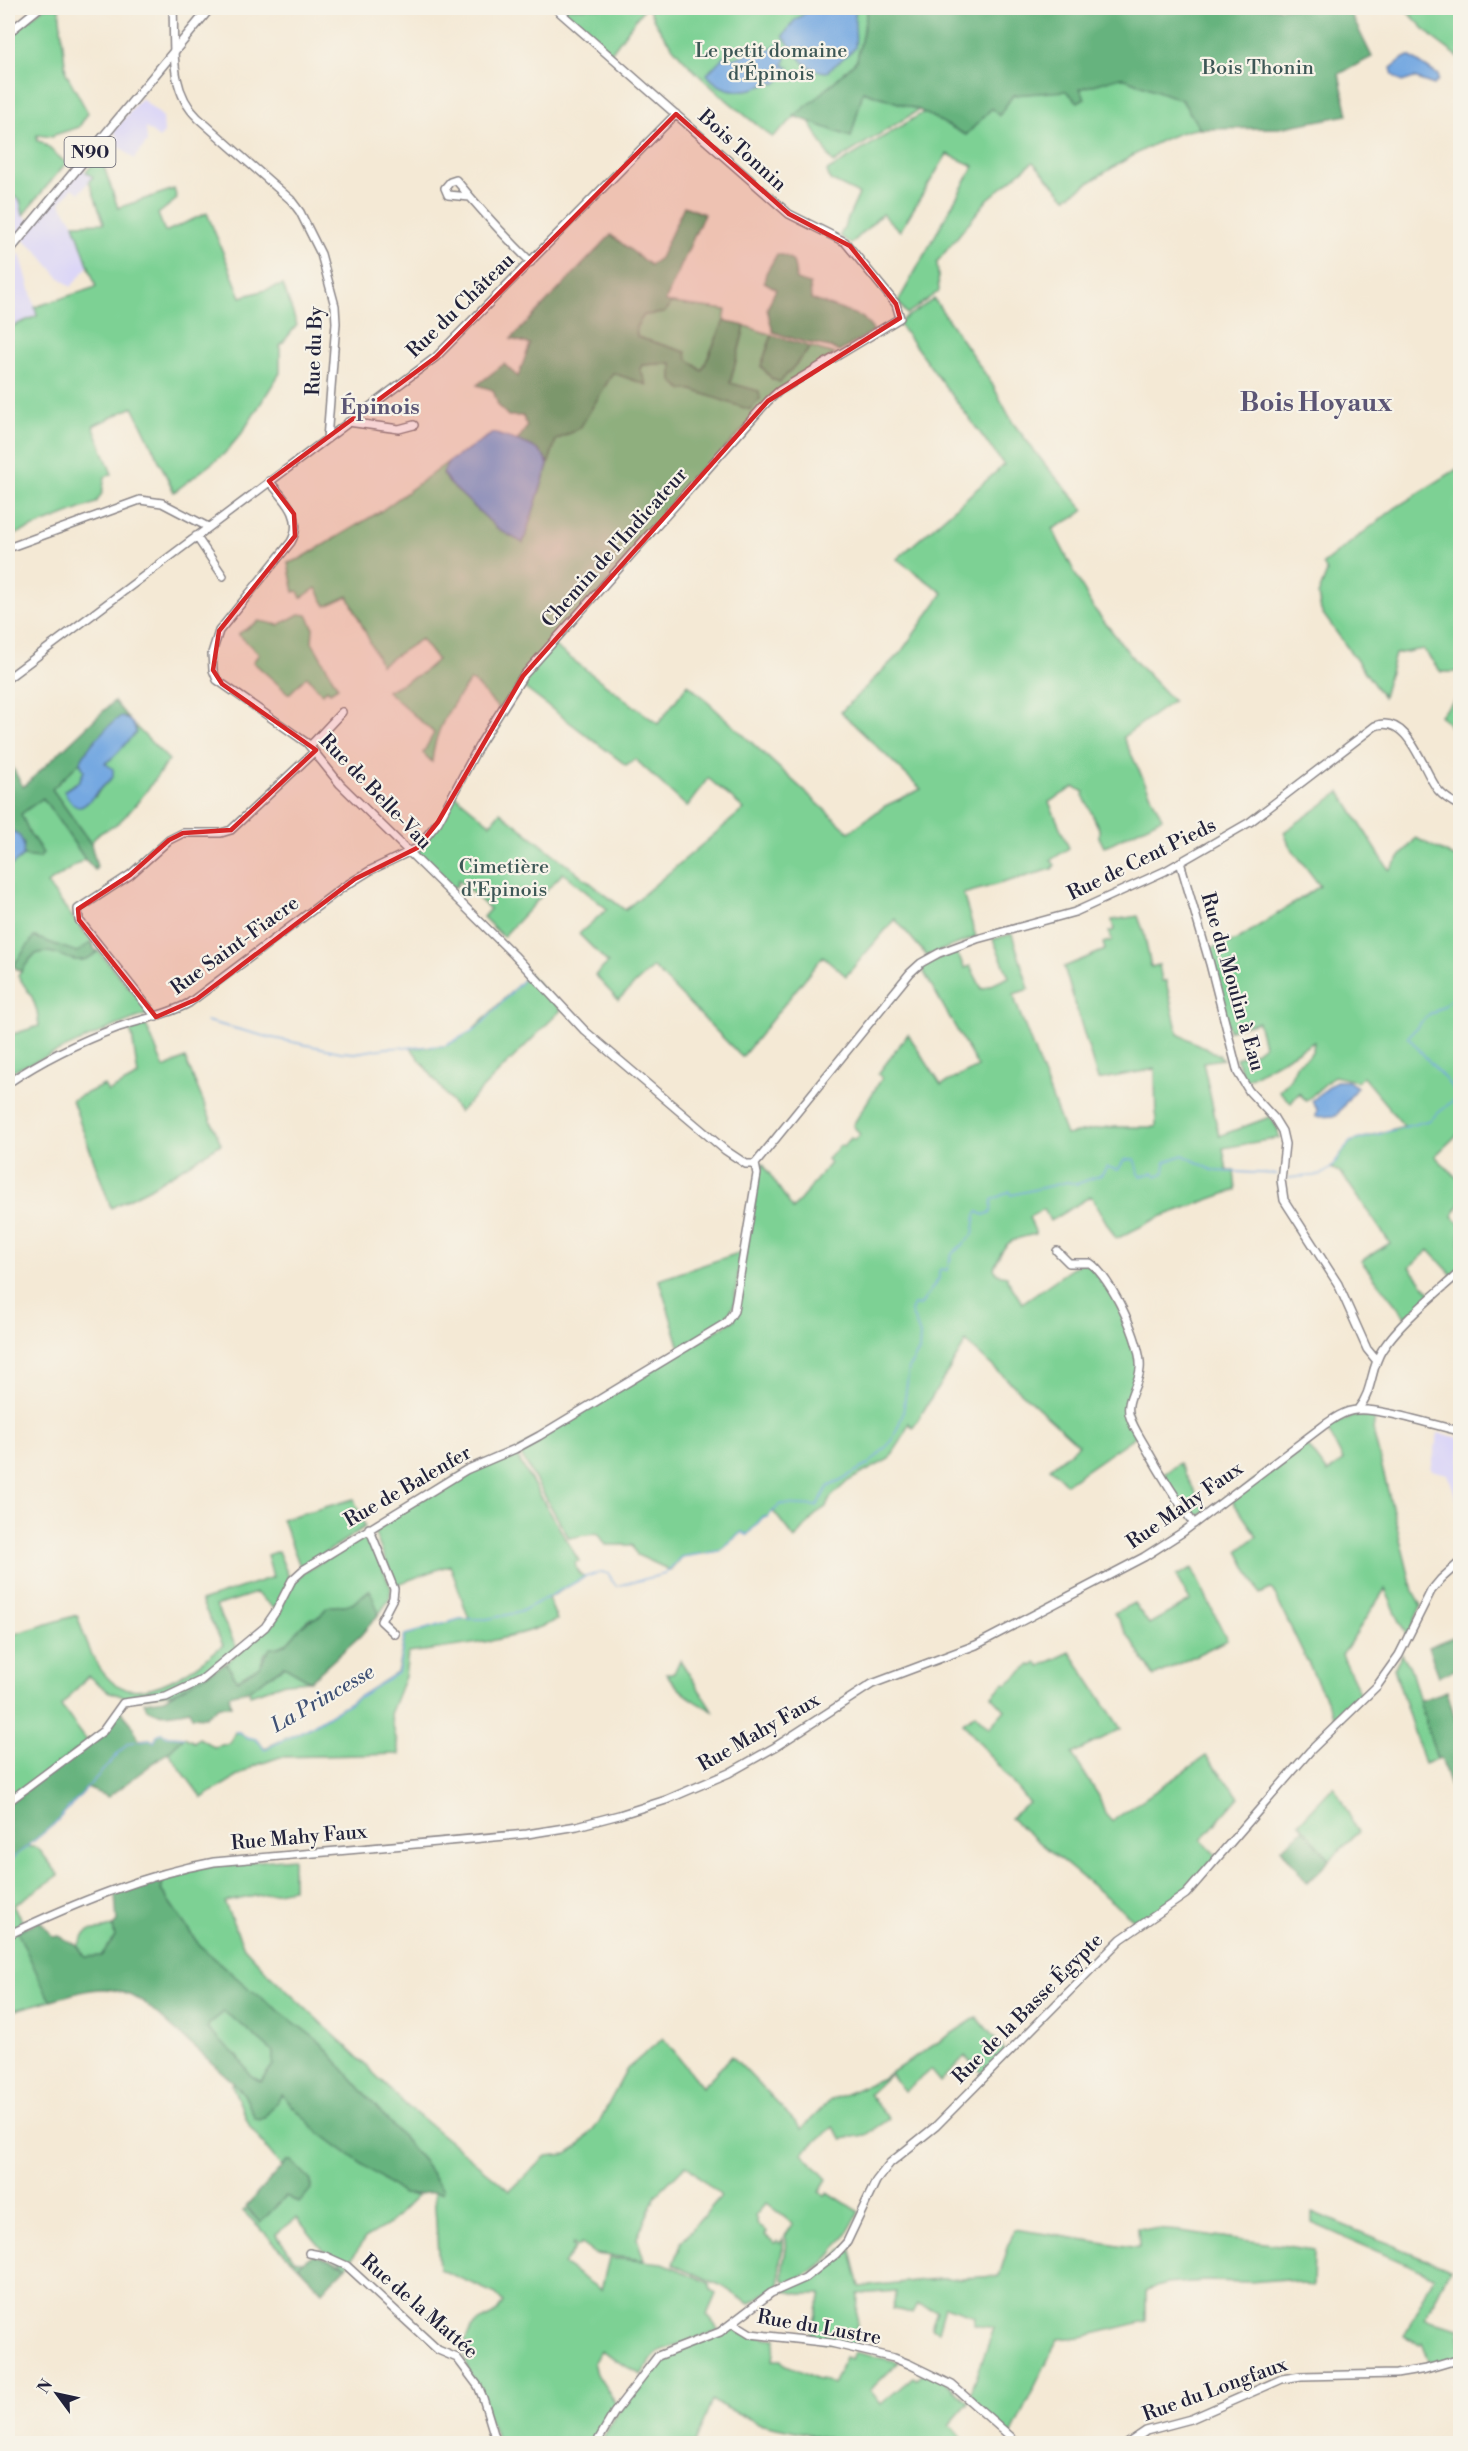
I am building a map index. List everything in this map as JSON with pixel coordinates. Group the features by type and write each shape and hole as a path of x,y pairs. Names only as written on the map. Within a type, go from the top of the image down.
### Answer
{"main road":[{"name":"N90","path":"8,252 210,8"}],"street":[{"path":"8,33 39,8"},
{"name":"Rue du By","path":"173,8 175,36 173,51 181,93 192,112 291,200 307,225 321,254 335,306 336,323 327,439"},
{"name":"Bois Tonnin","path":"555,8 789,214 845,242 896,304 900,318"},
{"name":"Rue du Château","path":"327,439 436,357 676,114"},
{"name":"Rue du Château","path":"470,197 489,221 531,262"},
{"name":"Chemin de l'Indicateur","path":"410,852 417,848 438,822 480,744 523,676 768,401 779,391 900,318"},
{"path":"348,422 399,429 414,425"},
{"path":"8,678 327,439"},
{"name":"Rue de Belle-Vau","path":"269,481 296,518 295,536 219,631 212,654 213,670 222,684 312,749 340,783 514,955 585,1031 725,1150 746,1164 755,1164"},
{"path":"8,548 140,500 162,503 208,527"},
{"path":"196,536 223,576"},
{"path":"156,1017 80,920 78,909 130,874 169,840 183,833 221,833 231,830 312,749 342,712"},
{"name":"Rue de Cent Pieds","path":"755,1164 910,973 928,958 977,939 1075,912 1123,892 1250,822 1379,724 1391,724 1402,730 1438,790 1461,806"},
{"name":"Rue Saint-Fiacre","path":"8,1083 27,1070 86,1041 121,1026 156,1017 196,999 342,888 371,870 410,852"},
{"name":"Rue du Moulin à Eau","path":"1180,862 1210,964 1238,1073 1249,1091 1274,1118 1282,1131 1285,1144 1281,1180 1284,1200 1338,1284 1367,1349 1376,1360"},
{"name":"Rue de Balenfer","path":"8,1802 103,1731 123,1703 166,1697 200,1681 265,1627 288,1586 298,1574 466,1470 539,1436 729,1320 734,1311 757,1174 755,1164"},
{"path":"1058,1251 1069,1263 1081,1261 1090,1263 1108,1282 1132,1335 1140,1363 1139,1377 1130,1402 1130,1420 1161,1475 1194,1524"},
{"path":"1461,1272 1409,1319 1382,1349 1376,1360 1367,1396 1358,1409 1461,1431"},
{"name":"Rue Mahy Faux","path":"8,1935 147,1878 195,1865 527,1834 577,1826 641,1809 696,1788 741,1767 872,1684 976,1645 1144,1557 1194,1524 1323,1426 1343,1414 1358,1409"},
{"path":"369,1528 394,1589 393,1598 381,1621 395,1634"},
{"name":"Rue de la Basse Égypte","path":"596,2444 614,2413 658,2356 707,2338 733,2323 771,2293 805,2278 830,2260 847,2242 876,2181 890,2163 936,2126 1121,1939 1186,1894 1310,1751 1389,1672 1431,1591 1447,1573 1461,1562"},
{"name":"Rue de la Mattée","path":"309,2253 326,2256 345,2264 438,2350 457,2358 478,2386 497,2444"},
{"name":"Rue du Lustre","path":"733,2323 751,2334 831,2343 909,2364 952,2385 1019,2444"},
{"name":"Rue du Longfaux","path":"1127,2444 1146,2432 1191,2419 1282,2379 1301,2376 1396,2374 1426,2369 1461,2359"}],"highlighted area":[{"path":"676,114 789,214 850,246 896,304 900,318 768,401 523,676 438,822 417,848 355,879 197,999 156,1017 79,920 78,909 130,875 169,840 183,833 231,830 316,750 222,684 213,670 219,631 295,536 294,514 269,481 436,357"}],"shaded area":[{"path":"141,98 163,117 164,133 159,138 146,128 147,142 134,159 119,146 117,135 113,132"},
{"path":"77,165 93,177 79,193 73,188 60,203 74,224 88,266 71,287 58,276 37,251 8,225 8,201 15,197 20,200 21,211 30,223"},
{"path":"20,253 37,315 8,328 8,268"},
{"path":"1438,1433 1460,1438 1460,1510 1448,1474 1431,1470"}],"green space":[{"path":"43,8 59,8 66,73 88,113 79,127 53,137 37,135 37,141 42,142 66,163 23,215 20,200 15,197 8,199 8,38"},
{"path":"559,8 644,8 611,53"},
{"name":"Le petit domaine d'Épinois","path":"648,8 868,8 857,60 772,137 686,62 658,27"},
{"name":"Bois Thonin","path":"868,8 1348,8 1372,57 1339,74 1348,115 1279,128 1200,129 1182,100 1120,77 1080,89 1085,98 1078,102 1066,91 1013,95 999,116 992,108 966,135 919,110 863,91 851,137 794,116 817,98 857,60"},
{"path":"1404,8 1460,8 1460,58 1433,38"},
{"path":"1120,77 1182,100 1200,129 1171,136 1152,145 1066,198 1033,162 988,199 937,262 939,291 907,314 898,302 974,166 947,154 900,231 882,214 851,244 840,236 859,194 830,180 827,171 924,112 966,135 992,108 999,115 1013,95 1080,89"},
{"path":"863,91 919,110 833,163 809,121 851,137"},
{"path":"100,155 118,208 174,189 177,199 158,214 165,232 207,213 241,297 283,285 297,325 280,346 280,373 242,433 224,454 174,492 133,407 93,426 112,474 105,477 102,493 96,503 16,534 8,530 8,405 11,403 8,389 8,328 37,316 35,307 96,287 74,224 104,223 89,181 93,177 86,172"},
{"path":"684,206 704,214 665,302 672,303 664,313 644,315 636,327 637,337 686,352 687,358 702,371 724,321 745,326 730,383 759,391 760,399 750,410 692,390 683,390 672,381 672,363 642,365 640,369 647,385 613,373 580,428 556,440 548,465 540,452 517,441 527,427 523,416 508,416 498,405 493,390 477,385 504,364 518,377 530,344 511,339 611,235 650,265 660,258"},
{"path":"777,254 791,259 796,280 810,284 811,299 862,317 874,331 839,352 830,347 773,332 767,309 776,289 764,282 766,273"},
{"name":"Cimetière d'Epinois","path":"934,299 992,384 1013,423 1084,510 1053,529 1058,540 1092,606 1136,662 1173,701 1123,737 1162,818 1104,847 1099,837 1099,829 1083,795 1084,792 1074,787 1049,802 1069,848 1051,860 1055,865 1052,869 963,894 976,937 927,956 895,919 846,976 823,956 742,1057 653,967 618,1000 595,975 608,963 579,934 607,909 563,873 503,937 483,917 490,909 458,880 457,886 451,888 418,853 455,795 490,824 500,812 625,910 744,809 708,778 687,807 635,759 626,765 519,684 553,645 658,724 688,684 849,832 885,806 921,789 841,712 901,652 943,593 897,559 1004,465 898,323"},
{"path":"672,303 726,310 724,321 702,371 686,358 686,352 637,337 636,327 644,315 664,313"},
{"path":"745,326 772,335 761,366 780,382 811,347 835,354 784,386 685,491 499,709 474,682 470,681 445,718 436,739 432,762 423,753 434,733 387,691 422,673 437,660 421,639 381,665 348,596 326,606 316,588 301,598 298,591 294,592 288,563 300,559 381,511 448,462 443,473 523,543 556,440 580,428 612,372 646,384 640,369 642,365 672,363 683,390 730,384"},
{"path":"772,335 811,347 780,382 772,379 761,366"},
{"path":"1460,467 1460,674 1441,672 1423,649 1395,654 1383,697 1321,611 1318,595 1327,572 1323,564 1395,508"},
{"path":"299,614 307,615 313,627 312,642 338,687 330,692 327,689 322,694 307,676 289,694 253,662 259,654 238,634 259,621 279,625"},
{"path":"1460,695 1460,737 1440,715"},
{"path":"114,701 128,718 121,716 88,748 80,762 52,789 91,844 97,867 95,870 85,859 43,798 21,814 30,834 43,853 40,858 23,856 24,843 12,831 8,834 8,759 23,787"},
{"path":"136,727 169,760 126,815 115,825 100,833 91,844 52,789 80,762 84,771 79,781 67,788 95,797 108,783 105,763 114,757 136,733"},
{"path":"1340,792 1389,870 1416,838 1460,860 1460,1132 1435,1156 1460,1181 1460,1204 1452,1216 1460,1223 1460,1269 1453,1276 1429,1250 1410,1267 1431,1294 1406,1318 1361,1261 1390,1243 1342,1174 1331,1168 1350,1142 1404,1126 1363,1077 1357,1081 1334,1076 1306,1101 1299,1093 1291,1103 1279,1091 1289,1081 1297,1064 1309,1056 1314,1042 1245,1081 1236,1058 1255,1052 1264,1045 1258,1022 1229,1030 1209,949 1237,940 1320,886 1289,845 1284,832"},
{"path":"43,798 85,859 47,884 94,945 94,949 83,955 35,937 13,966 8,968 8,868 23,856 40,858 40,848 30,834 21,814"},
{"path":"1138,916 1151,967 1159,965 1162,981 1166,981 1178,1034 1223,1059 1203,1062 1219,1136 1270,1117 1278,1129 1279,1138 1223,1148 1227,1171 1234,1171 1236,1190 1160,1217 1116,1239 1091,1196 1050,1221 1044,1209 1029,1217 1036,1234 1009,1243 1001,1252 994,1268 997,1274 1007,1276 1022,1303 1080,1263 1087,1263 1108,1286 1132,1337 1139,1364 1127,1403 1137,1435 1066,1484 1050,1468 1079,1445 966,1342 913,1428 909,1423 889,1459 848,1481 795,1539 773,1511 767,1517 763,1517 747,1535 742,1532 719,1551 681,1557 670,1570 637,1555 632,1545 606,1545 598,1533 569,1538 518,1450 734,1320 761,1164 793,1209 830,1163 827,1159 841,1145 843,1147 851,1138 854,1140 860,1135 853,1125 882,1078 878,1074 908,1034 941,1085 978,1067 921,967 955,950 965,968 970,966 982,989 1009,977 993,939 1012,934 1029,989 1014,994 1016,1003 1066,1135 1108,1127 1156,1127 1155,1069 1098,1080 1064,967 1105,950 1103,943 1112,940 1109,932 1114,930 1112,920"},
{"path":"34,937 77,952 92,942 94,949 98,951 89,958 81,960 52,953 36,954 21,972 13,966"},
{"path":"98,951 151,1013 8,1072 8,1030 10,1035 39,1026 32,997 18,976 26,964 36,954 44,952 81,960 89,958"},
{"path":"529,974 561,1010 459,1112 411,1048 445,1046 471,1032"},
{"path":"146,1025 164,1068 185,1058 221,1144 150,1188 111,1208 72,1100 104,1085 108,1092 138,1076 132,1035 129,1030"},
{"path":"741,1252 734,1304 726,1320 680,1348 659,1280"},
{"path":"1354,1416 1375,1417 1373,1431 1413,1591 1421,1606 1407,1637 1385,1589 1342,1655 1361,1695 1335,1718 1273,1591 1271,1589 1260,1594 1238,1551 1257,1536 1231,1499 1305,1442 1328,1473 1343,1460 1326,1427"},
{"path":"515,1453 579,1561 575,1562 578,1571 585,1577 548,1598 557,1620 503,1638 408,1653 405,1677 390,1714 400,1754 280,1757 254,1766 202,1798 168,1752 184,1737 194,1742 199,1738 214,1747 230,1743 235,1732 239,1732 245,1737 256,1739 265,1748 309,1728 397,1673 405,1635 460,1619 469,1619 450,1565 398,1584 397,1589 373,1529 467,1470"},
{"path":"1179,1463 1206,1511 1197,1518 1192,1518 1163,1475"},
{"path":"354,1499 365,1527 301,1569 282,1519"},
{"path":"368,1533 391,1588 390,1598 379,1614 369,1590 352,1604 327,1607 319,1617 308,1619 286,1644 265,1653 260,1666 237,1680 226,1663 272,1625 279,1615 290,1585 300,1575"},
{"path":"278,1551 290,1580 275,1609 256,1593 216,1606 237,1648 201,1678 173,1693 129,1699 108,1691 88,1676 61,1706 88,1742 8,1800 8,1636 77,1615 94,1659 111,1681 124,1688 139,1690 154,1687 185,1673 223,1645 201,1601 273,1577 267,1555"},
{"path":"1192,1568 1227,1640 1154,1676 1114,1613 1134,1603 1149,1624 1190,1601 1176,1576"},
{"path":"370,1590 379,1614 360,1636 310,1681 284,1666 249,1690 229,1695 231,1706 219,1706 205,1717 192,1716 190,1710 163,1714 147,1709 144,1702 164,1699 226,1663 237,1680 260,1666 270,1648 285,1644 304,1624 319,1617 327,1607 352,1604"},
{"path":"1460,1634 1460,1668 1439,1676 1428,1647"},
{"path":"1070,1652 1121,1729 1072,1754 1099,1796 1105,1813 1112,1821 1206,1756 1239,1797 1201,1840 1217,1856 1178,1898 1138,1923 1010,1818 1029,1803 963,1723 975,1714 989,1728 1005,1710 992,1696 1004,1683 1007,1684 1030,1665 1037,1663 1040,1666"},
{"path":"1402,1654 1410,1667 1437,1759 1424,1764 1394,1668"},
{"path":"680,1660 713,1711 686,1695 666,1673 674,1673"},
{"path":"285,1666 310,1681 285,1683 250,1695 249,1690"},
{"path":"1447,1691 1460,1735 1460,1780 1450,1786 1441,1758 1437,1759 1419,1701"},
{"path":"119,1709 131,1723 139,1740 150,1739 154,1742 157,1735 162,1733 168,1736 184,1737 168,1752 108,1797 87,1788 53,1825 8,1862 8,1802 103,1731"},
{"path":"1334,1786 1358,1832 1330,1860 1299,1823"},
{"path":"1304,1829 1330,1860 1307,1883 1281,1848"},
{"path":"26,1846 38,1848 59,1875 13,1906 26,1927 17,1931 51,2000 8,2012 8,1862"},
{"path":"293,1858 293,1889 224,1902 244,1947 269,1974 408,2107 510,2191 546,2156 567,2154 579,2146 599,2122 627,2069 663,2038 702,2087 732,2056 802,2129 829,2101 883,2078 977,2017 1006,2052 984,2075 965,2056 940,2082 930,2070 904,2092 891,2073 869,2094 889,2119 866,2135 842,2139 833,2127 802,2153 827,2179 819,2192 825,2195 828,2192 859,2212 839,2245 821,2264 800,2278 787,2282 783,2279 782,2273 786,2246 785,2236 793,2224 766,2203 755,2216 758,2225 767,2232 765,2235 775,2243 777,2241 780,2243 783,2239 780,2282 779,2285 749,2304 722,2286 673,2264 681,2242 721,2196 686,2165 656,2195 637,2238 644,2260 595,2254 581,2244 577,2247 573,2244 575,2249 563,2264 601,2290 609,2258 663,2263 710,2283 711,2290 716,2294 707,2315 719,2330 660,2351 641,2375 600,2351 594,2362 597,2374 617,2406 592,2443 498,2443 469,2373 465,2345 472,2328 492,2316 503,2302 496,2294 439,2269 434,2192 441,2193 423,2161 320,2042 246,1986 199,1945 161,1890 163,1881 161,1877 213,1865"},
{"path":"161,1877 163,1881 161,1890 199,1945 246,1986 320,2042 423,2161 443,2190 442,2193 403,2194 317,2131 282,2095 264,2118 259,2120 255,2118 244,2094 233,2082 145,2003 132,1996 120,1991 98,1989 51,2000 17,1931 40,1921 53,1937 59,1936 78,1946 85,1957 101,1956 115,1937 113,1926 117,1922 115,1895 118,1890","holes":["224,2012 273,2052 273,2065 261,2082 250,2075 238,2057 207,2029 209,2024"]},
{"path":"113,1926 115,1937 101,1956 85,1957 78,1946 82,1938 89,1931"},
{"path":"224,2012 273,2052 273,2065 260,2082 250,2075 238,2057 207,2030 209,2024"},
{"path":"233,2082 244,2094 255,2118 264,2118 282,2094 317,2131 403,2194 417,2196 389,2224 365,2238 347,2266 322,2249 297,2218 276,2234 295,2260 303,2262 299,2267 243,2211 246,2209 260,2222 286,2196 287,2161 281,2166 250,2127 232,2085"},
{"path":"287,2161 291,2161 311,2181 311,2189 299,2203 286,2196 260,2223 246,2206"},
{"path":"1312,2212 1450,2269 1425,2319 1460,2328 1460,2358 1431,2366 1422,2343 1420,2345 1404,2337 1434,2276 1312,2223"},
{"path":"1138,2228 1180,2231 1314,2250 1313,2287 1286,2279 1166,2284 1146,2290 1146,2321 1081,2337 1058,2339 1011,2435 969,2398 994,2328 974,2324 975,2316 945,2306 938,2331 931,2328 937,2311 918,2304 913,2313 892,2309 897,2291 858,2294 856,2348 810,2338 821,2294 799,2294 780,2290 810,2278 846,2247 850,2247 860,2287 924,2280 999,2276 1014,2229 1139,2248"},
{"path":"314,2254 347,2266 322,2291 299,2267"},
{"path":"730,2328 747,2335 776,2339 773,2360 781,2360 785,2365 833,2385 845,2357 851,2359 854,2352 899,2362 870,2390 881,2404 913,2377 916,2379 925,2372 947,2383 969,2402 949,2425 968,2443 839,2443 828,2438 758,2423 712,2401 695,2443 604,2444 601,2441 617,2414 658,2359"}],"water":[{"path":"812,8 856,8 855,48 827,72 806,65 783,36 794,21"},
{"path":"778,44 786,59 783,65 789,67 786,74 775,84 771,82 745,90 728,89 713,81 707,74 724,56 734,59 757,49 766,51"},
{"path":"1409,56 1438,75 1438,80 1434,85 1414,78 1402,82 1393,75 1391,68"},
{"path":"493,433 533,447 545,458 548,465 523,543 499,530 449,483 443,473 448,462"},
{"path":"121,716 132,722 136,733 105,763 113,769 113,777 88,803 79,807 64,791 79,781 84,771 80,762 88,749 103,731"},
{"path":"12,831 21,838 23,856 8,868 8,834"},
{"path":"1336,1081 1348,1081 1357,1087 1336,1116 1316,1117 1317,1109 1312,1101"}],"waterway":[{"path":"206,1021 341,1052 355,1053 387,1048 445,1046 479,1027 523,980"},
{"name":"La Princesse","path":"1288,1178 1321,1175 1331,1168 1350,1142 1430,1120 1457,1097 1457,1093 1408,1037 1425,1018 1444,1006 1460,991"},
{"name":"La Princesse","path":"235,1732 256,1739 265,1749 309,1728 398,1673 405,1635 460,1619 487,1619 520,1612 585,1577 602,1572 609,1574 617,1586 665,1574 681,1557 719,1551 742,1532 747,1535 763,1517 767,1517 781,1504 817,1506 828,1487 869,1464 892,1441 903,1414 909,1367 919,1351 920,1335 911,1311 914,1305 920,1306 939,1278 939,1271 947,1270 952,1254 973,1235 978,1212 984,1215 991,1212 992,1200 1010,1191 1011,1195 1067,1182 1077,1184 1101,1175 1107,1167 1118,1170 1124,1160 1134,1159 1140,1176 1153,1173 1157,1176 1164,1173 1165,1162 1183,1155 1214,1171 1277,1174"},
{"name":"La Princesse","path":"8,1862 53,1825 128,1743 150,1739 154,1742 157,1735 162,1733 168,1736 184,1737"}],"district":[{"name":"Bois Hoyaux","path":"1316,403"},
{"name":"Épinois","path":"380,407"}]}
